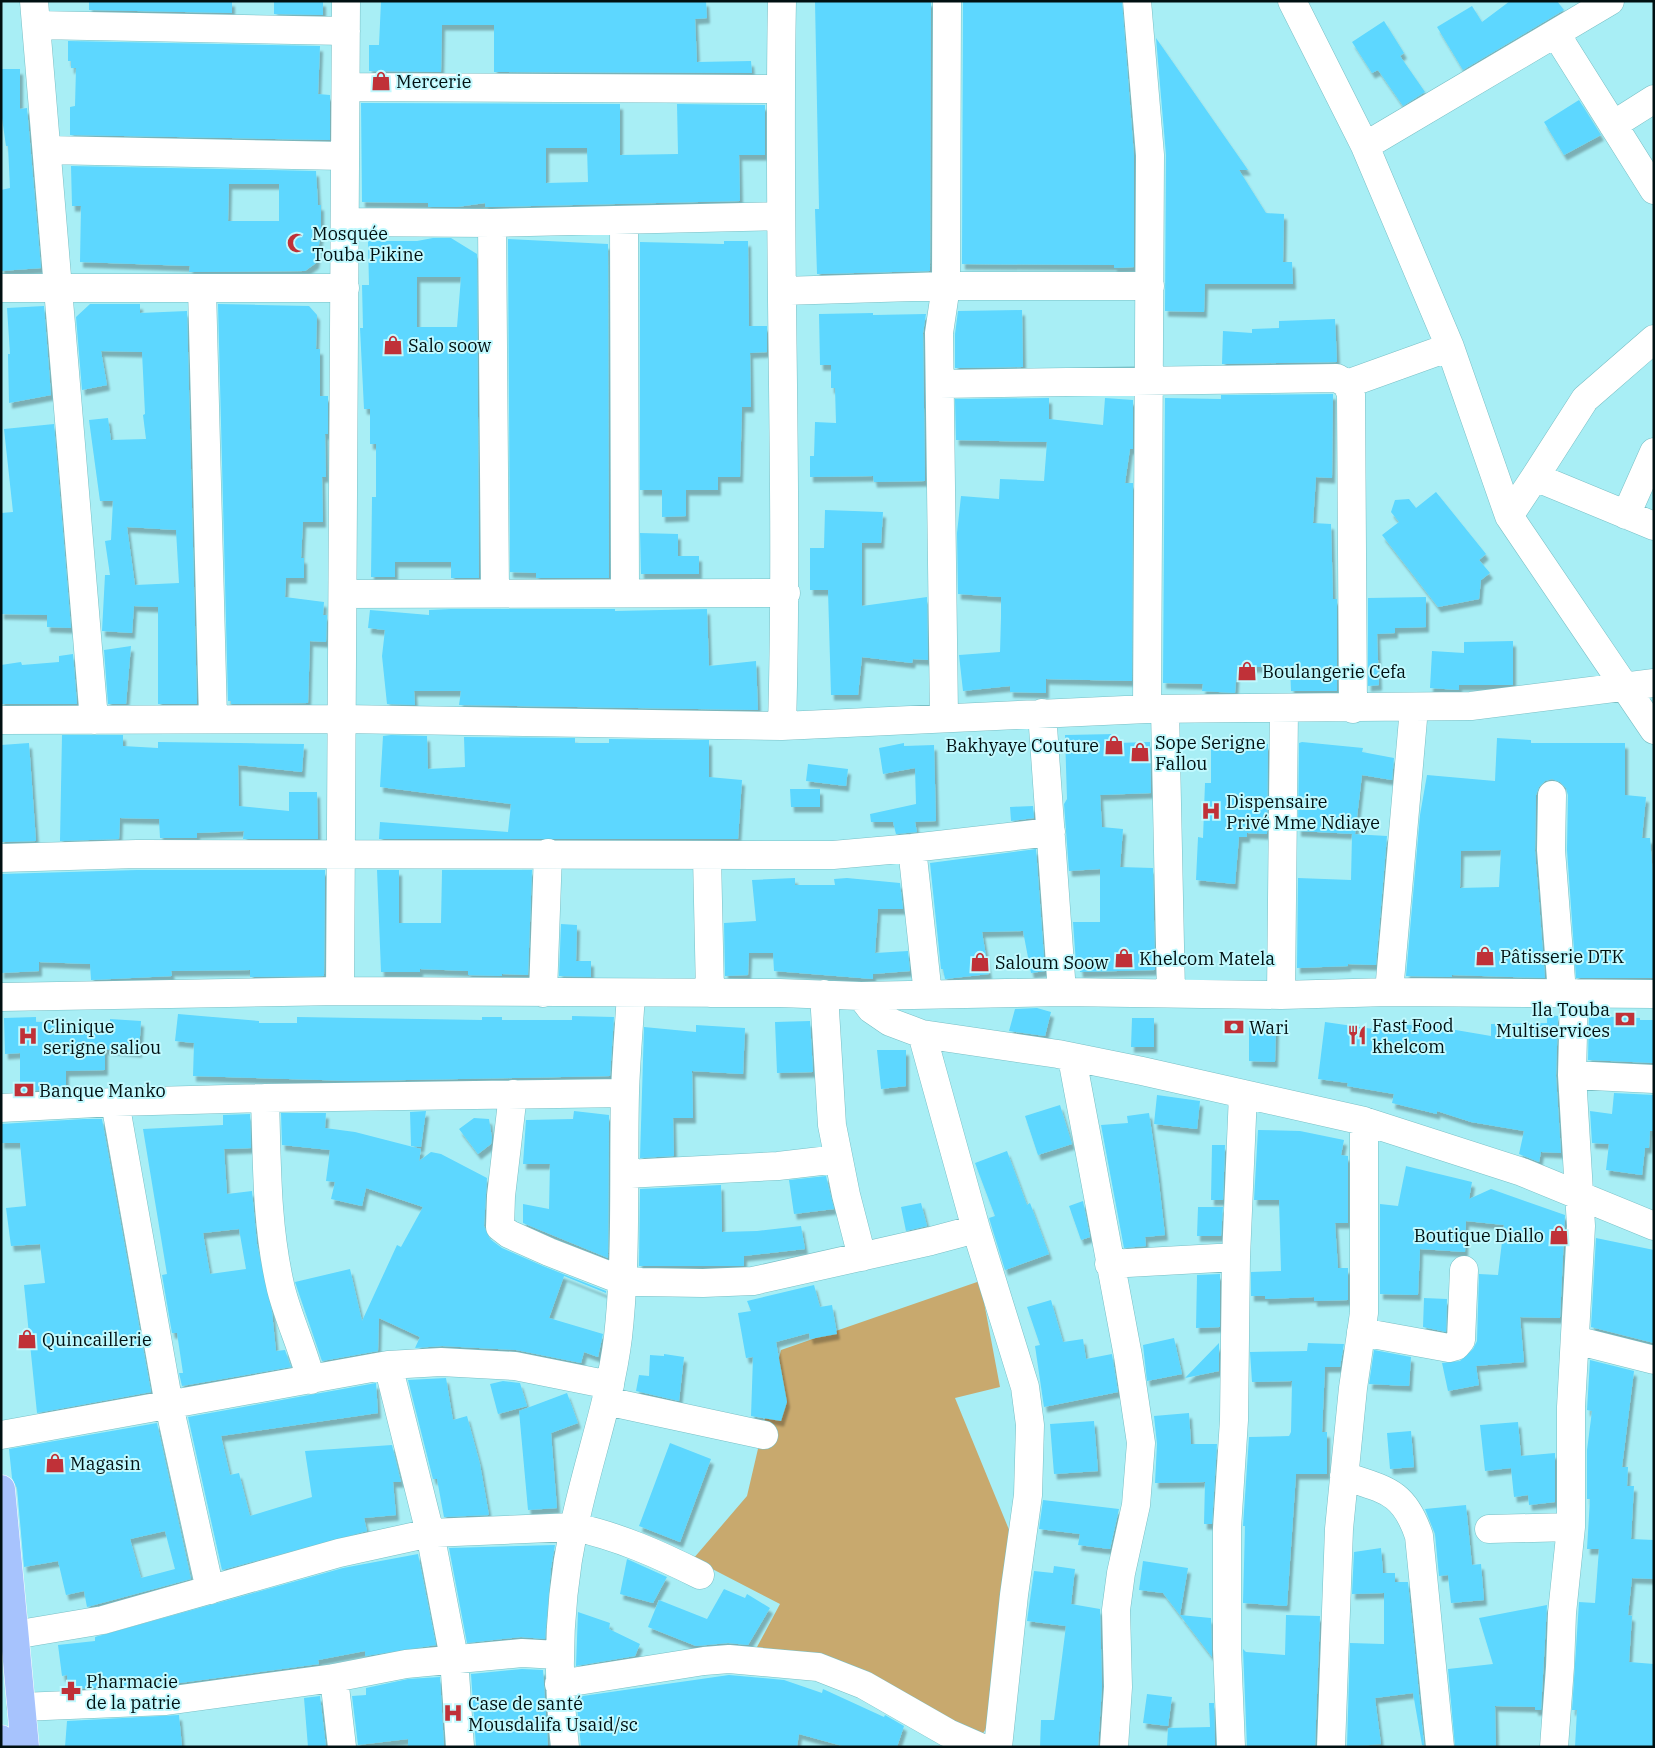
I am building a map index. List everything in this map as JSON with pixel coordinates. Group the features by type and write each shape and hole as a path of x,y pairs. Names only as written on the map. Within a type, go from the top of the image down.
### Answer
{"main road":[{"path":"1,1489 25,1747"},
{"path":"1,1738 2,1747"}],"street":[{"path":"340,990 346,1"},
{"path":"782,1 780,89 786,593 782,726"},
{"path":"944,717 939,499 939,333 946,286 947,1"},
{"path":"1138,1 1150,156 1150,379 1156,709 1171,993"},
{"path":"1292,1 1365,146 1450,347 1510,516 1654,730"},
{"path":"1365,146 1610,1"},
{"path":"94,720 35,13 346,31"},
{"path":"1556,34 1654,190"},
{"path":"346,87 780,89"},
{"path":"1613,125 1654,99"},
{"path":"47,150 345,156"},
{"path":"345,222 492,224 781,216"},
{"path":"624,220 625,593"},
{"path":"492,224 495,593"},
{"path":"782,291 946,286 1150,286"},
{"path":"1,288 345,288"},
{"path":"202,288 213,719"},
{"path":"1510,516 1585,399 1654,338"},
{"path":"1347,384 1450,347"},
{"path":"940,384 1150,379 1274,381 1337,378 1347,384 1351,394 1353,709"},
{"path":"1626,515 1654,452"},
{"path":"1535,477 1654,526"},
{"path":"343,594 786,593"},
{"path":"1,720 342,719 782,726 944,717 1156,709 1353,709 1470,706 1550,698 1654,683"},
{"path":"1390,992 1414,708"},
{"path":"1281,995 1284,709"},
{"path":"1042,714 1062,992"},
{"path":"1552,795 1551,850 1568,993 1581,1194 1571,1407 1571,1527 1562,1613 1554,1747"},
{"path":"1,858 137,854 548,853 707,856 833,855 1051,832"},
{"path":"912,848 928,994"},
{"path":"543,993 548,853"},
{"path":"707,856 710,993"},
{"path":"1,997 340,990 631,994 824,994 861,996 1062,992 1281,995 1390,992 1654,994"},
{"path":"565,1747 558,1655 565,1582 574,1527 608,1393 618,1337 626,1174 625,1092 631,994"},
{"path":"824,994 828,1085 838,1159 862,1257"},
{"path":"861,996 871,1009 890,1022 922,1034 1058,1054 1364,1121 1447,1146 1581,1194 1654,1226"},
{"path":"922,1034 976,1228 1025,1387 1030,1425 1028,1495 1014,1595 998,1747"},
{"path":"1072,1058 1109,1264 1128,1356 1141,1443 1136,1505 1121,1573 1116,1610 1118,1687 1114,1747"},
{"path":"1572,1075 1654,1079"},
{"path":"1,1108 115,1102 264,1098 625,1092"},
{"path":"513,1094 501,1196 500,1228 549,1252 621,1280 657,1283 753,1281 862,1257 976,1228"},
{"path":"1231,1747 1227,1649 1227,1538 1234,1420 1236,1256 1243,1094"},
{"path":"264,1098 267,1195 277,1266 287,1306 311,1380"},
{"path":"115,1102 169,1405 210,1590"},
{"path":"1331,1747 1336,1568 1344,1476 1364,1313 1364,1121"},
{"path":"626,1174 778,1166 838,1159"},
{"path":"1109,1264 1236,1256"},
{"path":"1361,1332 1449,1348 1456,1346 1461,1340 1464,1270"},
{"path":"1575,1340 1654,1360"},
{"path":"1,1436 388,1365 441,1362 501,1364 541,1369 608,1393 764,1435"},
{"path":"388,1365 430,1533 454,1658 460,1747"},
{"path":"1344,1476 1382,1488 1401,1500 1412,1516 1419,1536 1440,1747"},
{"path":"14,1635 103,1620 339,1553 430,1533 574,1527 596,1532 627,1543 700,1575"},
{"path":"1489,1529 1571,1527"},
{"path":"21,1707 166,1701 334,1678 406,1664 454,1658 522,1653 558,1655"},
{"path":"560,1684 704,1661 729,1659 818,1667 864,1686 948,1733 980,1747"},
{"path":"334,1678 342,1747"}],"shaded area":[{"path":"980,1281 1000,1387 955,1398 1012,1537 999,1707 979,1740 828,1660 757,1647 780,1604 693,1559 747,1496 781,1350"}],"building":[{"path":"89,1 232,1 232,13 89,10"},
{"path":"274,1 323,1 323,15 274,14"},
{"path":"381,1 706,1 707,18 695,19 697,62 751,61 752,73 494,72 494,25 442,25 441,72 369,71 369,45 379,45"},
{"path":"815,1 931,1 930,271 817,274 815,209 819,209"},
{"path":"963,1 1122,1 1134,156 1134,267 1114,268 1114,265 962,264"},
{"path":"1510,1 1557,1 1564,10 1463,70 1437,27 1472,6 1482,22"},
{"path":"1384,21 1404,53 1400,56 1425,92 1403,106 1378,70 1372,73 1352,42"},
{"path":"1156,38 1248,170 1239,170 1266,213 1284,214 1283,262 1292,262 1293,284 1205,284 1204,312 1165,311 1166,155"},
{"path":"68,41 320,46 318,94 330,95 330,140 70,135 70,107 75,106 76,68 71,68 71,61 68,61"},
{"path":"1,69 20,69 20,109 27,108 41,268 1,271 1,190 10,188 8,146 6,146 1,111"},
{"path":"1579,100 1601,135 1564,155 1544,122"},
{"path":"361,103 620,104 620,155 678,154 677,104 765,105 765,155 739,155 740,201 492,207 485,207 485,203 457,207 428,207 428,203 362,202","holes":["546,148 587,148 588,182 546,183"]},
{"path":"71,166 316,171 318,205 321,205 321,232 316,263 305,271 189,272 190,266 80,262 81,206 72,206","holes":["229,184 279,184 279,221 228,221"]},
{"path":"433,238 451,238 477,254 479,578 451,578 451,562 395,562 395,577 371,577 372,497 376,497 376,444 370,444 370,409 364,409 360,328 363,328 362,285 369,285 368,241 417,241","holes":["417,277 461,277 457,327 417,327"]},
{"path":"508,239 608,244 609,578 536,578 536,573 510,572"},
{"path":"724,241 748,241 749,326 767,326 767,352 750,353 751,407 742,407 740,477 718,477 718,490 686,490 686,516 662,517 662,490 640,490 640,242 724,244"},
{"path":"90,304 140,304 140,313 187,311 197,704 158,704 158,607 134,606 132,633 102,631 105,575 110,575 105,541 111,540 113,501 100,501 89,420 108,418 111,440 146,439 143,415 145,414 142,352 101,351 107,385 82,390 76,317","holes":["127,527 176,530 179,583 135,585"]},
{"path":"218,304 309,306 317,315 316,349 320,349 320,396 328,396 328,434 325,434 326,477 322,477 323,522 303,522 301,558 304,558 304,578 286,578 285,597 324,602 323,615 327,615 326,642 310,641 308,703 231,704 231,701 228,701"},
{"path":"44,306 51,395 9,403 8,354 10,354 7,308"},
{"path":"1022,310 1023,367 955,368 955,334 958,311"},
{"path":"873,313 873,315 926,314 923,333 925,481 874,482 873,476 810,477 810,456 814,456 815,422 836,423 835,388 831,388 831,365 820,365 819,314"},
{"path":"1335,319 1337,362 1222,364 1223,331 1252,333 1252,329 1279,328 1279,321"},
{"path":"1333,394 1332,478 1316,477 1313,523 1331,524 1333,599 1337,599 1337,691 1291,691 1290,667 1237,667 1235,693 1202,691 1203,684 1163,683 1165,398 1221,399 1221,395"},
{"path":"1049,398 1049,419 1103,425 1105,398 1133,400 1133,449 1130,449 1125,483 1133,483 1132,681 1046,679 1046,693 1010,692 1010,686 963,691 959,655 1000,652 1001,597 958,594 957,533 961,496 999,499 1000,479 1044,481 1047,442 956,440 955,399"},
{"path":"54,424 71,628 47,627 47,615 1,614 1,513 13,512 4,429"},
{"path":"1436,492 1486,554 1479,560 1490,573 1481,580 1479,599 1438,607 1382,535 1399,522 1391,512 1395,500 1409,499 1416,508"},
{"path":"825,510 883,512 881,543 862,543 862,606 927,597 928,660 913,659 912,663 862,657 858,695 831,695 828,590 810,590 810,548 824,548"},
{"path":"640,533 678,534 678,556 699,556 699,574 641,574"},
{"path":"1426,597 1426,627 1395,628 1395,633 1377,634 1379,685 1368,686 1368,598"},
{"path":"615,609 615,611 707,609 709,666 756,661 758,710 459,705 461,691 414,691 415,705 387,704 382,656 385,630 368,628 370,610 429,615 429,610"},
{"path":"1513,641 1513,685 1459,685 1459,690 1430,688 1432,651 1464,653 1464,642"},
{"path":"131,646 126,704 108,704 104,650"},
{"path":"73,654 77,704 1,704 1,665 21,662 22,665 59,662 59,656"},
{"path":"1115,734 1115,743 1150,742 1151,793 1100,795 1102,827 1123,829 1120,867 1153,868 1155,970 1080,972 1079,963 1076,964 1073,922 1100,922 1100,869 1069,871 1064,804 1067,799 1065,735"},
{"path":"62,735 123,735 123,746 158,748 158,742 304,744 302,772 238,765 239,806 289,811 289,792 317,792 318,839 243,839 244,831 197,833 197,838 160,838 159,819 120,818 119,839 60,841"},
{"path":"383,736 427,736 428,769 465,767 464,737 575,738 575,743 609,743 609,739 709,740 709,777 742,780 738,839 379,839 380,822 508,832 511,804 380,787"},
{"path":"1497,738 1531,740 1531,743 1625,743 1625,795 1646,797 1642,838 1650,838 1654,888 1654,978 1576,978 1567,850 1568,795 1566,788 1560,782 1552,779 1545,781 1539,787 1536,795 1535,851 1545,978 1452,975 1452,977 1406,976 1420,815 1427,775 1495,781","holes":["1501,850 1499,887 1460,888 1461,851"]},
{"path":"1235,741 1268,744 1267,834 1247,833 1247,837 1239,837 1235,884 1196,880 1198,837 1203,838 1205,783 1211,783 1211,746 1235,747"},
{"path":"29,743 36,841 1,842 1,745"},
{"path":"904,743 904,746 934,745 936,821 915,822 917,832 896,834 893,822 871,822 870,814 916,804 915,768 883,774 879,748"},
{"path":"1299,743 1363,748 1362,752 1394,758 1392,780 1362,775 1355,834 1298,831"},
{"path":"808,764 848,769 846,786 806,781"},
{"path":"790,789 820,789 820,807 791,807"},
{"path":"1033,806 1034,818 1011,821 1010,807"},
{"path":"1352,834 1387,836 1376,965 1348,964 1348,966 1297,968 1298,878 1351,880"},
{"path":"1036,849 1045,971 1031,973 1023,931 982,932 989,974 945,979 943,969 941,969 930,863"},
{"path":"137,870 325,870 324,976 250,977 250,970 171,971 172,976 91,980 90,964 39,962 39,971 1,973 1,874"},
{"path":"377,870 399,870 399,923 441,923 442,870 532,870 528,975 468,975 468,971 420,969 420,972 381,972"},
{"path":"795,878 795,885 835,885 834,879 847,878 900,883 903,909 878,909 875,953 908,951 910,971 873,974 873,979 774,971 773,953 749,953 748,975 725,976 724,923 756,921 752,880"},
{"path":"561,924 577,925 576,961 591,961 591,977 559,976"},
{"path":"1037,1008 1051,1012 1045,1036 1009,1031 1015,1009"},
{"path":"178,1014 259,1021 259,1023 297,1023 297,1017 482,1020 482,1017 502,1017 502,1020 572,1020 572,1016 614,1017 610,1076 354,1081 193,1076 194,1043 175,1041"},
{"path":"1547,1015 1558,1016 1556,1076 1561,1153 1541,1152 1539,1162 1519,1154 1524,1131 1471,1122 1437,1111 1437,1114 1392,1103 1394,1094 1347,1086 1348,1083 1318,1079 1325,1022 1394,1032 1396,1023 1417,1026 1419,1019 1439,1024 1438,1027 1491,1036 1491,1024 1547,1023"},
{"path":"1589,1016 1654,1020 1654,1063 1588,1060"},
{"path":"36,1017 36,1022 68,1021 68,1027 110,1025 110,1019 141,1021 139,1052 105,1049 105,1070 66,1071 66,1089 20,1091 20,1053 5,1054 4,1018"},
{"path":"1132,1018 1154,1018 1154,1047 1131,1047"},
{"path":"810,1021 813,1072 777,1073 775,1022"},
{"path":"696,1025 745,1028 743,1074 692,1071 693,1118 673,1118 674,1156 640,1158 644,1027 696,1032"},
{"path":"1249,1025 1276,1025 1275,1062 1249,1061"},
{"path":"877,1050 906,1050 906,1086 881,1089"},
{"path":"1614,1093 1654,1095 1654,1131 1650,1131 1649,1148 1645,1148 1642,1175 1606,1170 1609,1144 1592,1143 1590,1111 1612,1114"},
{"path":"1157,1095 1200,1101 1197,1129 1154,1124"},
{"path":"1060,1105 1072,1144 1038,1155 1025,1116"},
{"path":"426,1111 421,1147 411,1146 410,1112"},
{"path":"574,1111 609,1115 608,1258 523,1223 523,1204 549,1209 550,1164 523,1164 526,1120 573,1119"},
{"path":"281,1113 326,1113 325,1128 355,1132 421,1149 419,1161 431,1152 441,1154 487,1178 484,1226 490,1239 502,1248 606,1291 606,1293 564,1276 549,1318 603,1334 598,1357 584,1352 581,1363 516,1350 442,1346 415,1348 420,1337 379,1318 378,1351 322,1361 295,1282 350,1269 362,1321 397,1245 401,1247 423,1207 366,1188 362,1206 331,1199 335,1182 326,1181 330,1150 282,1145"},
{"path":"1149,1113 1165,1235 1145,1237 1146,1246 1124,1248 1101,1125 1128,1123 1127,1116"},
{"path":"250,1114 251,1148 224,1149 227,1194 252,1191 257,1244 272,1312 276,1351 285,1350 291,1367 182,1386 179,1373 183,1373 177,1333 172,1333 162,1275 167,1274 143,1129 223,1125 223,1115","holes":["239,1229 246,1269 210,1274 203,1233"]},
{"path":"474,1118 489,1119 492,1138 491,1144 478,1154 459,1129"},
{"path":"102,1119 151,1392 37,1413 24,1285 45,1283 40,1244 11,1246 6,1208 26,1206 20,1143 1,1143 1,1124"},
{"path":"1258,1130 1300,1131 1344,1140 1341,1155 1348,1156 1348,1223 1335,1223 1338,1268 1348,1268 1348,1300 1314,1301 1314,1297 1265,1299 1265,1296 1251,1296 1251,1272 1281,1271 1279,1200 1254,1200"},
{"path":"1212,1145 1225,1145 1223,1200 1211,1200"},
{"path":"1007,1151 1027,1205 1030,1203 1049,1254 1005,1270 989,1218 995,1216 975,1163"},
{"path":"1406,1166 1472,1182 1469,1199 1491,1189 1565,1215 1560,1318 1520,1317 1524,1362 1476,1366 1479,1385 1448,1391 1442,1363 1460,1361 1473,1349 1477,1341 1479,1274 1498,1275 1504,1225 1466,1221 1465,1252 1420,1249 1418,1295 1380,1294 1380,1204 1398,1206"},
{"path":"826,1176 834,1209 794,1214 789,1180"},
{"path":"721,1185 722,1232 757,1231 801,1226 805,1249 744,1256 744,1266 639,1266 640,1189"},
{"path":"1083,1201 1090,1237 1081,1240 1069,1206"},
{"path":"921,1203 927,1226 906,1231 901,1207"},
{"path":"1198,1207 1223,1207 1221,1236 1197,1236"},
{"path":"1596,1238 1654,1250 1654,1343 1591,1327"},
{"path":"1220,1274 1220,1327 1196,1328 1197,1275"},
{"path":"814,1285 820,1307 832,1305 837,1334 810,1339 809,1333 776,1342 787,1402 781,1421 751,1416 753,1357 746,1358 738,1313 751,1311 747,1301"},
{"path":"1424,1298 1447,1299 1446,1332 1423,1327"},
{"path":"1051,1300 1063,1342 1083,1339 1086,1359 1112,1354 1118,1392 1044,1407 1035,1346 1040,1345 1027,1307"},
{"path":"1174,1338 1182,1374 1147,1381 1143,1345"},
{"path":"1219,1343 1219,1371 1185,1378"},
{"path":"1308,1343 1344,1344 1340,1367 1325,1367 1322,1432 1327,1432 1327,1474 1296,1474 1287,1606 1243,1603 1245,1526 1243,1526 1249,1437 1289,1436 1291,1432 1292,1381 1252,1382 1250,1352 1307,1351"},
{"path":"1374,1350 1411,1357 1409,1386 1369,1384"},
{"path":"664,1354 684,1357 679,1401 636,1391 639,1375 649,1376 650,1355 664,1356"},
{"path":"1590,1360 1634,1371 1622,1467 1628,1467 1627,1486 1634,1486 1631,1539 1654,1540 1654,1579 1632,1578 1628,1615 1632,1616 1629,1662 1654,1664 1654,1747 1575,1747 1577,1710 1572,1710 1579,1602 1595,1603 1599,1549 1587,1549 1590,1499 1587,1499 1587,1450 1592,1411 1587,1410"},
{"path":"446,1378 453,1420 467,1416 480,1464 489,1515 444,1517 437,1479 433,1479 408,1380"},
{"path":"503,1381 520,1383 527,1406 498,1414 490,1384"},
{"path":"376,1383 378,1413 221,1436 230,1475 239,1473 250,1516 312,1497 305,1451 392,1445 401,1482 393,1482 396,1515 364,1518 367,1531 222,1570 188,1417"},
{"path":"567,1393 578,1423 551,1433 557,1508 528,1510 519,1411"},
{"path":"1189,1413 1191,1444 1217,1444 1212,1524 1204,1524 1205,1482 1155,1483 1157,1444 1154,1416"},
{"path":"1094,1421 1098,1471 1054,1474 1050,1424"},
{"path":"1518,1422 1521,1456 1555,1453 1555,1502 1529,1505 1528,1495 1514,1497 1511,1468 1485,1471 1480,1425"},
{"path":"157,1423 191,1579 87,1607 84,1591 66,1595 58,1561 24,1567 17,1488 12,1478 9,1449","holes":["165,1531 175,1569 141,1578 130,1539"]},
{"path":"1411,1431 1414,1467 1390,1469 1387,1433"},
{"path":"670,1443 711,1459 680,1542 639,1526"},
{"path":"1043,1500 1119,1509 1110,1549 1078,1545 1080,1534 1039,1529"},
{"path":"1466,1505 1472,1565 1481,1564 1484,1600 1451,1603 1448,1575 1439,1576 1435,1534 1425,1509"},
{"path":"555,1545 551,1568 545,1639 521,1637 467,1643 449,1548"},
{"path":"1381,1548 1383,1573 1395,1573 1395,1582 1408,1582 1424,1745 1422,1745 1413,1693 1375,1698 1381,1744 1347,1747 1350,1643 1384,1644 1384,1593 1352,1594 1354,1552"},
{"path":"418,1554 436,1645 365,1656 365,1651 318,1660 319,1664 165,1685 68,1689 67,1675 62,1676 58,1645 95,1641 95,1637 343,1568"},
{"path":"627,1559 667,1577 653,1603 620,1594"},
{"path":"1143,1561 1188,1568 1180,1615 1211,1618 1212,1657 1163,1593 1139,1590"},
{"path":"1054,1566 1075,1569 1071,1604 1100,1609 1102,1687 1098,1747 1040,1747 1041,1720 1054,1720 1066,1626 1027,1621 1034,1571 1053,1573"},
{"path":"724,1589 745,1598 747,1594 770,1608 748,1645 728,1643 696,1646 648,1627 659,1600 707,1619"},
{"path":"1547,1605 1541,1710 1535,1710 1535,1707 1495,1706 1496,1747 1455,1747 1448,1669 1493,1664 1479,1618"},
{"path":"578,1612 610,1623 609,1629 640,1644 635,1656 576,1666"},
{"path":"1286,1615 1320,1616 1315,1747 1247,1747 1243,1649 1246,1652 1285,1655"},
{"path":"522,1669 543,1670 548,1747 476,1747 471,1674"},
{"path":"729,1675 784,1680 822,1693 823,1689 884,1717 885,1715 904,1726 897,1747 846,1747 799,1734 797,1747 581,1747 576,1697"},
{"path":"440,1677 444,1747 408,1747 408,1739 358,1745 352,1696 366,1695 366,1688 408,1679"},
{"path":"1147,1694 1172,1697 1168,1726 1143,1723"},
{"path":"320,1696 326,1747 308,1747 304,1698"},
{"path":"1209,1703 1214,1703 1215,1746 1167,1747 1168,1728 1210,1727"},
{"path":"179,1715 182,1747 65,1747 67,1721"}],"place":[{"name":"Mercerie","path":"381,81"},
{"name":"Mosquée Touba Pikine","path":"297,243"},
{"name":"Salo soow","path":"393,345"},
{"name":"Boulangerie Cefa","path":"1247,671"},
{"name":"Bakhyaye Couture","path":"1114,745"},
{"name":"Sope Serigne Fallou","path":"1140,752"},
{"name":"Dispensaire Privé Mme Ndiaye","path":"1211,811"},
{"name":"Pâtisserie DTK","path":"1485,956"},
{"name":"Khelcom Matela","path":"1124,958"},
{"name":"Saloum Soow","path":"980,962"},
{"name":"Ila Touba Multiservices","path":"1625,1019"},
{"name":"Wari","path":"1234,1027"},
{"name":"Fast Food khelcom","path":"1357,1035"},
{"name":"Clinique serigne saliou","path":"28,1036"},
{"name":"Banque Manko","path":"24,1090"},
{"name":"Boutique Diallo","path":"1559,1235"},
{"name":"Quincaillerie","path":"27,1339"},
{"name":"Magasin","path":"55,1463"},
{"name":"Pharmacie de la patrie","path":"71,1691"},
{"name":"Case de santé Mousdalifa Usaid/sc","path":"453,1713"}]}
